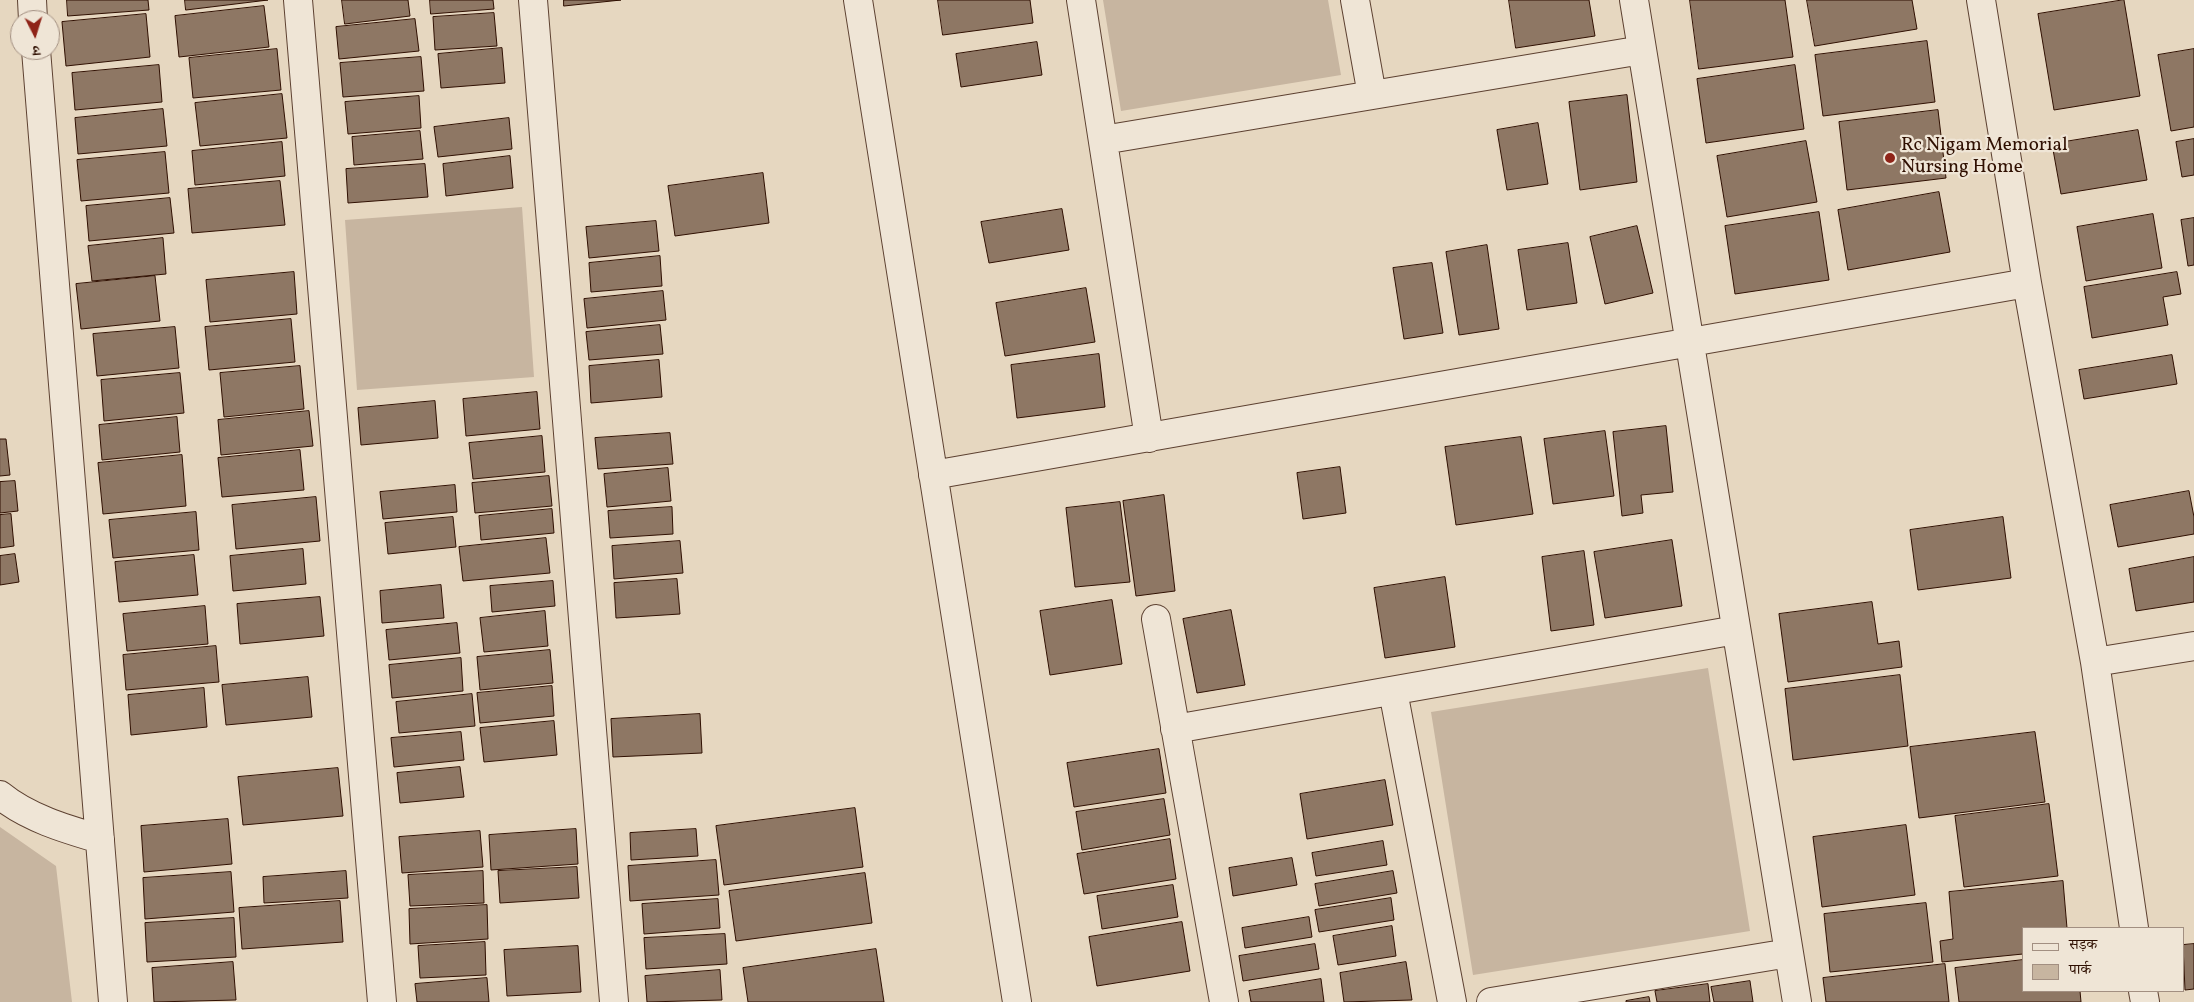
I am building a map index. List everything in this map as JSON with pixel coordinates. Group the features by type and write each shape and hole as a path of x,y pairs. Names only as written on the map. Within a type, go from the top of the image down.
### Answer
{"street":[{"path":"298,0 382,1002"},
{"path":"533,0 614,1002"},
{"path":"858,0 1017,1002"},
{"path":"1081,0 1150,438"},
{"path":"1355,0 1372,96"},
{"path":"1634,0 1797,1002"},
{"path":"1981,0 2027,284 2095,662 2134,927"},
{"path":"1103,140 1642,50"},
{"path":"37,60 113,1002"},
{"path":"933,475 2027,284"},
{"path":"1156,619 1224,1002"},
{"path":"1176,729 1736,630"},
{"path":"2095,662 2194,646"},
{"path":"1392,691 1452,1002"},
{"path":"0,794 8,801 55,825 100,839"},
{"path":"1491,1002 1789,953"}],"green space":[{"path":"1103,0 1328,0 1341,75 1121,111"},
{"path":"522,207 534,377 357,390 345,220"},
{"path":"1708,668 1750,931 1473,975 1431,712"},
{"path":"0,827 56,866 72,1002 0,1002"}],"building":[{"path":"67,0 148,0 149,10 68,16"},
{"path":"185,0 268,0 186,10"},
{"path":"342,0 408,0 410,16 345,24"},
{"path":"430,0 493,0 494,9 431,14"},
{"path":"564,0 621,0 564,6"},
{"path":"938,0 1030,0 1033,23 943,35"},
{"path":"1509,0 1589,0 1595,36 1516,48"},
{"path":"1690,0 1785,0 1793,57 1699,69"},
{"path":"1807,0 1912,0 1917,29 1815,46"},
{"path":"2124,0 2140,96 2054,110 2038,14"},
{"path":"264,6 269,47 179,57 175,16"},
{"path":"494,13 497,46 435,50 433,17"},
{"path":"146,14 150,57 66,66 62,22"},
{"path":"415,19 419,51 339,59 336,27"},
{"path":"1927,41 1935,102 1823,116 1815,55"},
{"path":"1037,42 1042,75 961,87 956,54"},
{"path":"502,48 505,83 441,88 438,54"},
{"path":"277,49 281,90 193,98 189,58"},
{"path":"2194,49 2194,127 2171,131 2158,55"},
{"path":"421,57 424,91 343,97 340,63"},
{"path":"159,65 162,102 75,110 72,73"},
{"path":"1795,65 1804,129 1706,143 1697,79"},
{"path":"282,94 287,138 200,146 195,103"},
{"path":"1627,95 1637,182 1580,190 1569,102"},
{"path":"419,96 421,128 348,134 345,102"},
{"path":"163,109 167,146 78,154 75,118"},
{"path":"1938,110 1946,178 1847,190 1839,122"},
{"path":"509,118 512,149 438,157 434,127"},
{"path":"1538,123 1548,184 1507,190 1497,130"},
{"path":"2138,130 2147,180 2061,194 2052,144"},
{"path":"420,131 423,159 354,165 352,137"},
{"path":"2194,139 2194,175 2182,177 2176,142"},
{"path":"1806,141 1817,202 1727,217 1717,156"},
{"path":"282,142 285,176 195,185 192,151"},
{"path":"165,152 169,193 81,201 77,160"},
{"path":"510,156 513,188 446,196 443,164"},
{"path":"425,164 428,197 348,203 346,169"},
{"path":"763,173 769,223 675,236 668,186"},
{"path":"280,181 285,225 192,233 188,189"},
{"path":"1939,192 1950,252 1848,270 1838,210"},
{"path":"170,198 174,233 89,241 86,206"},
{"path":"1062,209 1069,250 989,263 981,222"},
{"path":"1819,212 1829,280 1735,294 1725,226"},
{"path":"2153,214 2162,268 2086,281 2077,227"},
{"path":"2194,218 2194,265 2188,266 2181,220"},
{"path":"656,221 659,251 589,258 586,227"},
{"path":"1637,226 1653,293 1605,304 1590,237"},
{"path":"163,238 166,274 92,281 88,246"},
{"path":"1568,243 1577,303 1527,310 1518,250"},
{"path":"1487,245 1499,329 1459,335 1446,252"},
{"path":"660,256 662,286 591,292 589,263"},
{"path":"1432,263 1443,333 1404,339 1393,268"},
{"path":"294,272 297,314 210,322 206,280"},
{"path":"2177,272 2181,294 2163,297 2168,325 2092,338 2084,287"},
{"path":"155,276 160,321 81,329 76,284"},
{"path":"1086,288 1095,342 1005,356 996,303"},
{"path":"663,291 666,320 587,328 584,299"},
{"path":"291,319 295,362 209,370 205,327"},
{"path":"660,325 663,354 589,360 586,332"},
{"path":"175,327 179,368 97,376 93,334"},
{"path":"1099,354 1105,407 1017,418 1011,365"},
{"path":"2172,355 2177,384 2084,399 2079,370"},
{"path":"659,360 662,397 591,403 589,366"},
{"path":"300,366 304,409 224,417 220,373"},
{"path":"180,373 184,413 104,421 101,380"},
{"path":"537,392 540,429 466,436 463,399"},
{"path":"435,401 438,438 361,445 358,408"},
{"path":"309,411 313,446 221,455 218,420"},
{"path":"177,417 180,452 102,460 99,425"},
{"path":"1666,426 1673,492 1641,495 1643,513 1622,516 1613,432"},
{"path":"1605,431 1614,496 1553,504 1544,439"},
{"path":"670,433 673,464 598,469 595,438"},
{"path":"542,436 545,472 473,479 469,443"},
{"path":"1521,437 1533,514 1456,525 1445,447"},
{"path":"0,439 6,439 10,475 0,476"},
{"path":"300,450 304,490 222,497 218,458"},
{"path":"182,455 186,506 103,514 98,463"},
{"path":"1340,467 1346,513 1303,519 1297,473"},
{"path":"668,468 671,501 607,507 604,474"},
{"path":"549,476 552,506 475,513 472,483"},
{"path":"15,481 18,511 0,513 0,482"},
{"path":"455,485 457,512 383,519 380,492"},
{"path":"2189,491 2194,517 2194,534 2118,547 2110,505"},
{"path":"1164,495 1175,591 1136,596 1123,501"},
{"path":"316,497 320,541 236,549 232,505"},
{"path":"1120,502 1130,582 1075,587 1066,508"},
{"path":"672,507 673,534 610,538 608,511"},
{"path":"552,509 554,533 481,540 479,516"},
{"path":"196,512 199,550 113,558 109,520"},
{"path":"11,514 14,546 0,548 0,515"},
{"path":"453,517 456,547 388,554 385,523"},
{"path":"2003,517 2011,578 1918,590 1910,530"},
{"path":"546,538 550,573 463,581 459,547"},
{"path":"1672,540 1682,606 1605,618 1594,552"},
{"path":"680,541 683,573 614,579 612,546"},
{"path":"303,549 306,584 233,591 230,556"},
{"path":"1584,551 1594,625 1551,631 1542,557"},
{"path":"15,554 19,582 0,585 0,556"},
{"path":"194,555 198,595 119,602 115,562"},
{"path":"2194,557 2194,602 2136,611 2129,569"},
{"path":"1445,577 1455,647 1385,658 1374,588"},
{"path":"677,579 680,614 616,618 614,583"},
{"path":"553,581 555,606 492,612 490,586"},
{"path":"441,585 444,618 382,623 380,591"},
{"path":"320,597 324,636 240,644 237,604"},
{"path":"1112,600 1122,664 1050,675 1040,611"},
{"path":"1872,602 1878,644 1899,641 1902,667 1788,682 1779,614"},
{"path":"205,606 208,644 127,651 123,614"},
{"path":"1231,610 1245,685 1197,693 1183,619"},
{"path":"545,611 548,646 484,652 480,618"},
{"path":"457,623 460,653 389,660 386,630"},
{"path":"216,646 219,682 126,690 123,655"},
{"path":"550,650 553,683 480,690 477,657"},
{"path":"461,658 463,691 392,698 389,665"},
{"path":"1900,675 1908,746 1793,760 1785,689"},
{"path":"308,677 312,717 226,725 222,685"},
{"path":"552,686 554,716 480,723 477,693"},
{"path":"204,688 207,727 131,735 128,695"},
{"path":"472,694 475,726 399,733 396,702"},
{"path":"700,714 702,753 613,757 611,719"},
{"path":"554,721 557,755 484,762 480,728"},
{"path":"461,732 464,760 394,767 391,738"},
{"path":"2035,732 2045,802 1919,818 1910,747"},
{"path":"1159,749 1166,793 1074,807 1067,763"},
{"path":"460,767 464,797 400,803 397,773"},
{"path":"338,768 343,816 243,825 238,777"},
{"path":"1385,780 1393,825 1307,839 1300,794"},
{"path":"1164,799 1170,835 1082,850 1076,812"},
{"path":"2049,804 2058,876 1964,887 1955,816"},
{"path":"855,808 863,867 724,885 716,826"},
{"path":"228,819 232,864 144,872 141,826"},
{"path":"1906,825 1915,895 1822,907 1813,837"},
{"path":"576,829 578,864 491,870 489,835"},
{"path":"696,829 698,856 631,860 630,833"},
{"path":"480,831 483,867 402,873 399,837"},
{"path":"1170,839 1176,879 1084,894 1077,854"},
{"path":"1383,841 1387,865 1316,876 1312,853"},
{"path":"1292,858 1297,885 1233,896 1229,868"},
{"path":"716,860 719,895 630,901 628,866"},
{"path":"577,867 579,898 500,903 498,871"},
{"path":"346,871 348,898 264,903 263,877"},
{"path":"483,871 484,903 410,906 408,875"},
{"path":"1393,871 1397,893 1319,906 1315,884"},
{"path":"231,872 234,912 145,919 143,878"},
{"path":"865,873 872,923 736,941 729,891"},
{"path":"2063,881 2067,927 2022,927 2022,954 1942,962 1940,941 1953,939 1949,892"},
{"path":"1173,885 1178,917 1102,929 1097,896"},
{"path":"1391,898 1394,920 1319,932 1315,910"},
{"path":"718,899 720,928 644,934 642,904"},
{"path":"340,901 343,942 242,949 239,908"},
{"path":"1926,903 1933,962 1830,972 1824,914"},
{"path":"487,905 488,939 410,944 409,909"},
{"path":"1309,917 1312,937 1245,948 1242,928"},
{"path":"234,918 236,957 147,962 145,923"},
{"path":"1182,922 1190,971 1097,986 1089,937"},
{"path":"1392,926 1396,956 1338,965 1333,936"},
{"path":"725,934 727,964 646,969 644,938"},
{"path":"485,942 486,975 420,978 418,946"},
{"path":"1315,944 1319,969 1243,981 1239,956"},
{"path":"2194,944 2194,989 2185,990 2184,945"},
{"path":"578,946 581,992 507,996 504,950"},
{"path":"876,949 884,1002 748,1002 743,968"},
{"path":"2022,960 2022,992 2080,992 2081,1002 1959,1002 1955,968"},
{"path":"233,962 236,1000 154,1002 152,968"},
{"path":"1406,962 1412,1000 1344,1002 1340,973"},
{"path":"1945,964 1949,1002 1826,1002 1823,978"},
{"path":"720,970 722,1000 647,1002 645,976"},
{"path":"487,978 489,1002 417,1002 415,984"},
{"path":"1321,979 1324,1002 1251,1002 1249,991"},
{"path":"1750,981 1753,1002 1714,1002 1711,987"},
{"path":"1708,984 1710,1002 1657,1002 1655,991"},
{"path":"1649,997 1650,1002 1626,1002 1626,1001"}],"place":[{"name":"Rc Nigam Memorial Nursing Home","path":"1890,158"}]}
